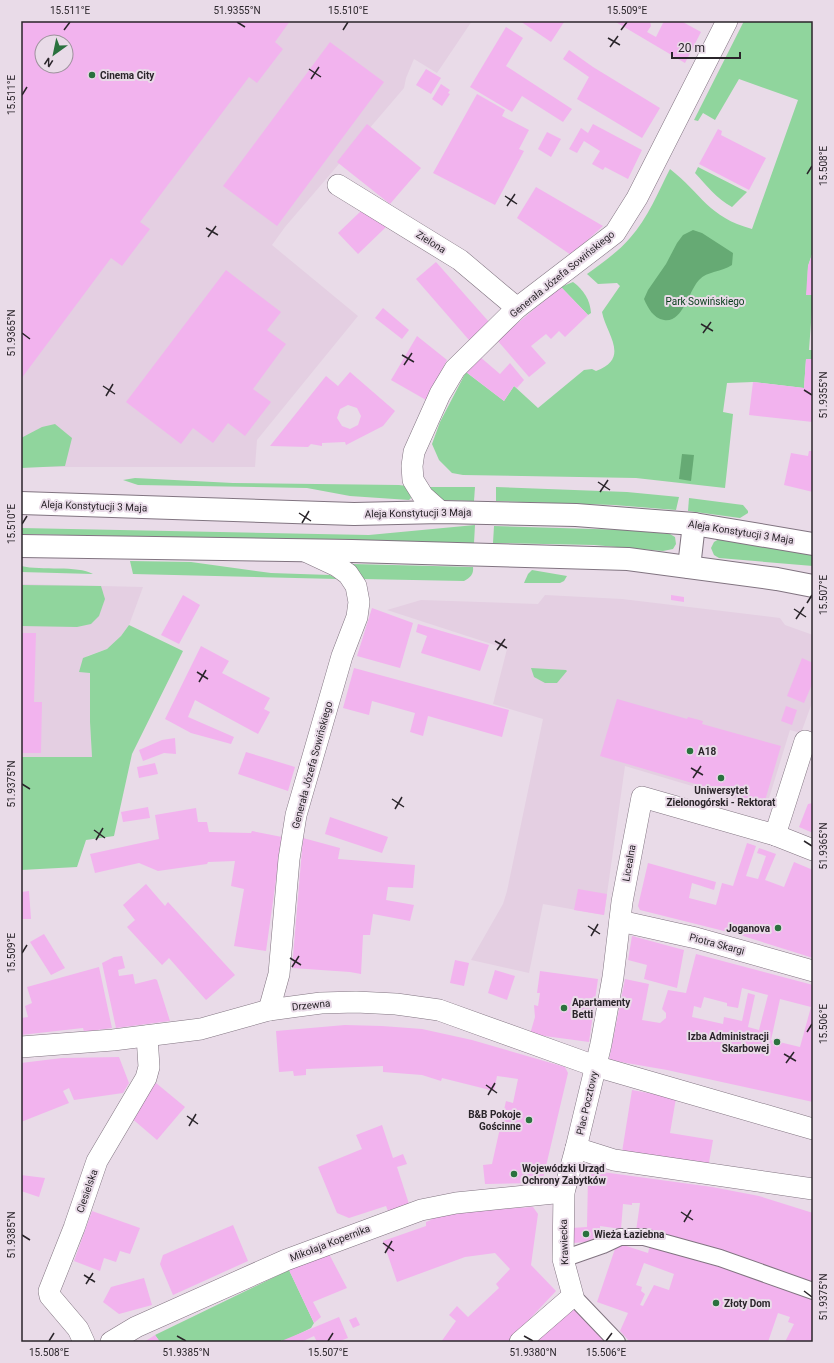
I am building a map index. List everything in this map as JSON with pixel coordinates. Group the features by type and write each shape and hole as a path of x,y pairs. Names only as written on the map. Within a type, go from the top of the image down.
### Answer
{"main road":[{"name":"Aleja Konstytucji 3 Maja","path":"21,503 354,514 441,512 576,515 694,524 813,544"},
{"path":"688,567 694,524"},
{"path":"21,546 628,559 776,579 813,586"}],"street":[{"name":"Generała Józefa Sowińskiego","path":"441,512 422,496 413,480 414,452 440,394 455,369 517,308 615,233 644,186 727,21"},
{"name":"Zielona","path":"338,185 460,260 517,308"},
{"name":"Generała Józefa Sowińskiego","path":"269,1010 279,974 289,859 296,815 342,656 357,617 359,602 356,586 348,574 337,566 305,551"},
{"path":"775,835 809,742"},
{"name":"Licealna","path":"595,1066 613,977 622,902 642,797 775,835 813,850"},
{"name":"Piotra Skargi","path":"620,922 696,938 813,972"},
{"name":"Drzewna","path":"21,1047 147,1036 201,1029 269,1010 320,1003 356,1002 396,1004 439,1010 595,1066"},
{"name":"Ciesielska","path":"84,1342 78,1329 50,1296 49,1291 74,1228 97,1162 146,1078 148,1067 147,1036"},
{"name":"Plac Pocztowy","path":"813,1128 595,1066 576,1148 614,1160 813,1189"},
{"name":"Krawiecka","path":"576,1148 564,1192 563,1259 573,1296 617,1342"},
{"name":"Mikołaja Kopernika","path":"111,1342 136,1327 286,1260 422,1210 456,1203 564,1192"},
{"path":"563,1259 603,1245 620,1237 644,1237 720,1258 813,1291"},
{"path":"520,1342 573,1296"}],"shaded area":[{"path":"21,21 472,21 437,73 414,59 406,78 404,88 285,227 272,245 358,316 257,440 255,467 21,467"},
{"path":"693,230 702,233 733,253 732,265 702,277 695,285 681,312 676,317 671,320 660,319 651,312 644,299 677,243 683,235"},
{"path":"682,454 694,455 691,481 679,479"},
{"path":"21,584 143,587 129,625 121,636 107,649 87,656 90,673 92,757 21,757"},
{"name":"Uniwersytet Zielonogórski - Rektorat","path":"545,595 622,599 780,618 785,625 813,635 813,700 801,733 790,730 766,808 625,766 604,915 543,904 529,973 471,960 503,904 507,891 543,719 493,704 507,649 387,610 421,600 538,604"}],"green space":[{"name":"Park Sowińskiego","path":"744,21 813,21 813,251 808,266 807,295 813,295 809,350 813,350 813,359 806,359 804,388 753,382 727,383 723,412 733,414 725,488 636,478 463,475 452,473 439,460 432,444 440,422 466,372 504,401 514,386 538,408 584,370 592,369 596,371 606,366 612,359 614,345 602,312 620,286 617,283 598,284 587,274 615,253 636,230 652,205 670,169 715,211 737,224 752,229 798,100 739,79 715,120 703,113 698,121 694,120"},
{"path":"698,167 747,192 732,207 716,196 695,173"},
{"path":"573,282 580,288 588,300 591,313 588,315 561,287"},
{"path":"55,424 72,438 65,466 21,468 21,438 42,427"},
{"path":"135,478 233,483 399,485 407,486 411,498 409,500 350,496 307,488 138,485 123,480"},
{"path":"426,487 475,487 474,501 443,500"},
{"path":"496,487 627,492 679,497 676,510 614,505 496,501"},
{"path":"689,498 743,505 748,513 740,518 688,511"},
{"path":"475,525 474,543 21,534 21,528 369,535"},
{"path":"494,526 627,530 670,534 675,537 676,544 673,549 663,551 594,545 493,543"},
{"path":"719,539 813,555 813,566 719,558 714,555 711,548 714,542"},
{"path":"130,561 191,562 271,573 330,575 337,579 133,574"},
{"path":"352,564 473,567 473,572 468,579 464,581 362,579"},
{"path":"21,566 78,570 93,574 21,572"},
{"path":"532,570 567,576 564,581 560,583 524,583 528,574"},
{"path":"21,585 101,586 105,599 99,616 91,624 77,627 21,626"},
{"path":"129,625 183,651 132,754 114,836 86,840 77,867 21,870 21,757 92,757 90,673 79,672 83,658 107,649 121,636"},
{"path":"531,668 567,671 557,683 545,683 534,677"},
{"path":"289,1270 314,1323 311,1328 283,1342 282,1340 279,1342 160,1342 155,1335"}],"building":[{"path":"21,21 290,21 275,42 283,49 257,83 249,77 140,222 150,229 122,266 111,258 21,379"},
{"path":"520,21 563,21 564,22 551,42"},
{"path":"614,21 650,21 651,26 647,32 656,37 664,21 681,21 701,32 685,63"},
{"path":"506,27 523,38 506,66 572,109 563,122 522,96 512,112 470,87"},
{"path":"330,42 384,82 277,226 223,186"},
{"path":"569,50 593,67 660,108 642,138 577,99 589,77 563,59"},
{"path":"426,69 441,78 431,94 416,85"},
{"path":"441,84 450,90 448,93 450,94 442,106 432,99"},
{"path":"477,94 505,110 502,116 529,130 519,149 524,151 495,205 433,173"},
{"path":"367,124 421,168 390,204 337,162"},
{"path":"593,124 642,150 628,179 605,167 603,170 592,164 600,151 584,141 577,153 569,149 581,128 588,133"},
{"path":"718,129 722,131 721,135 766,158 749,190 699,164"},
{"path":"547,132 561,139 551,157 538,149"},
{"path":"536,187 603,226 571,255 517,218"},
{"path":"361,211 386,227 358,254 338,233"},
{"path":"813,252 813,295 806,295 808,266"},
{"path":"436,262 489,322 469,340 416,279"},
{"path":"226,270 281,312 267,330 286,344 253,389 271,402 245,436 228,423 213,443 193,428 181,444 126,402"},
{"path":"561,287 588,315 565,337 559,331 551,339 546,334 531,346 546,363 529,377 497,340"},
{"path":"383,308 409,330 402,339 375,318"},
{"path":"417,336 447,360 426,400 391,380"},
{"path":"479,356 500,374 510,363 524,380 517,388 514,386 504,401 466,372"},
{"path":"806,359 813,359 813,422 749,415 753,382 804,388"},
{"path":"350,372 395,411 383,426 346,445 345,442 322,443 322,446 311,444 308,447 270,446 326,376 338,386","holes":["348,405 357,408 361,416 358,425 350,429 342,426 337,418 340,409"]},
{"path":"809,451 813,451 813,492 784,485 791,453 808,456"},
{"path":"183,595 200,605 179,644 161,635"},
{"path":"671,595 684,597 684,602 671,600"},
{"path":"372,608 413,623 400,668 357,656"},
{"path":"418,624 489,645 480,671 421,653 427,636 416,632"},
{"path":"21,633 36,633 34,702 42,702 41,753 21,753"},
{"path":"201,646 229,661 222,673 270,698 264,709 270,712 258,734 195,700 188,717 234,737 231,744 191,733 165,719"},
{"path":"802,658 813,663 813,682 804,703 787,696"},
{"path":"354,668 509,710 502,737 428,716 423,736 410,732 415,713 372,701 369,715 343,708"},
{"name":"A18","path":"617,699 687,719 688,717 703,721 702,724 781,746 764,804 600,756"},
{"path":"786,706 797,710 792,725 781,721"},
{"path":"175,738 176,754 164,753 143,761 139,750 162,740"},
{"path":"246,752 295,767 288,791 238,774"},
{"path":"155,763 158,774 139,778 137,767"},
{"path":"813,803 813,833 799,827 808,804"},
{"path":"148,807 150,818 123,822 121,812"},
{"path":"196,808 198,822 207,822 209,832 251,833 252,831 282,837 266,951 234,946 244,889 231,886 235,861 208,862 207,864 158,871 139,863 95,873 90,854 159,839 155,815"},
{"path":"330,817 388,837 382,853 325,834"},
{"path":"303,838 340,848 338,859 415,865 413,888 388,887 386,900 414,905 410,921 373,914 370,935 363,935 361,974 292,968"},
{"path":"747,843 756,846 746,876 758,879 766,856 757,853 759,848 776,854 765,880 784,887 794,862 813,870 813,958 740,935 640,910 638,906 648,863 716,882 714,890 692,883 689,898 716,905 722,883 733,886"},
{"path":"146,884 165,906 168,902 235,975 206,1000 169,958 162,965 127,927 135,920 123,905"},
{"path":"578,889 607,894 604,915 574,910"},
{"path":"29,891 31,919 21,919 21,892"},
{"path":"44,934 65,968 51,975 30,942"},
{"path":"632,936 684,950 677,988 644,979 647,965 628,960"},
{"path":"696,954 813,985 813,1102 667,1070 609,1060 625,979 649,984 642,1020 660,1023 666,1018 666,1013 662,1009 668,990 686,993","holes":["742,988 768,995 759,1030 748,1027 755,995 748,993 742,1021 724,1017 723,1024 692,1017 694,1006 701,1008 704,997 727,1003 727,1006 738,1008","780,999 811,1007 800,1047 771,1040"]},
{"path":"122,956 125,968 118,970 119,976 133,974 135,984 155,979 157,980 170,1021 116,1028 102,963 114,957"},
{"path":"455,960 469,963 464,986 450,983"},
{"path":"99,967 112,1028 84,1032 83,1028 21,1035 21,1018 28,1017 25,1006 32,1003 27,987"},
{"path":"495,970 515,976 507,1000 488,993"},
{"name":"Apartamenty Betti","path":"540,971 598,979 589,1042 530,1034 535,1017 534,1005 538,1006 540,993 537,993"},
{"path":"345,1025 422,1029 472,1040 565,1067 568,1073 542,1183 485,1184 483,1165 492,1164 506,1101 513,1103 518,1079 497,1076 494,1091 442,1078 441,1081 422,1075 383,1072 383,1066 306,1069 306,1075 294,1076 293,1071 279,1072 276,1031"},
{"path":"119,1057 129,1083 123,1093 74,1100 69,1088 63,1091 69,1103 21,1122 21,1063 62,1058"},
{"path":"156,1083 185,1107 157,1140 129,1116"},
{"path":"632,1090 676,1098 670,1133 713,1140 708,1168 622,1152"},
{"path":"382,1125 393,1158 403,1154 407,1164 397,1167 409,1204 388,1211 386,1206 349,1218 337,1213 318,1167 362,1149 356,1135"},
{"path":"595,1171 712,1187 759,1196 813,1213 813,1285 739,1257 636,1231 640,1203 632,1203 632,1205 623,1204 621,1229 600,1226 601,1241 573,1243 572,1228 587,1227 588,1177"},
{"path":"21,1175 45,1178 39,1197 21,1191"},
{"path":"533,1207 538,1214 531,1265 556,1291 508,1342 441,1342 456,1321 449,1315 457,1306 468,1317 499,1288 496,1284 510,1269 495,1253 465,1257 397,1282 383,1241 426,1226 426,1222 431,1220 430,1217 456,1212"},
{"path":"92,1211 140,1228 130,1254 120,1251 116,1262 104,1258 100,1271 74,1261"},
{"path":"233,1225 248,1261 173,1295 160,1264 163,1255"},
{"path":"617,1243 648,1253 650,1245 689,1255 813,1297 813,1342 785,1342 794,1324 788,1322 790,1317 778,1313 768,1342 630,1342 620,1331 628,1313 597,1302","holes":["644,1263 674,1274 669,1290 654,1285 643,1306 640,1305 645,1294 641,1291 642,1287 636,1285"]},
{"path":"329,1254 347,1288 313,1302 321,1317 314,1323 289,1270"},
{"path":"144,1278 152,1305 119,1314 103,1302 111,1287"},
{"path":"574,1309 606,1342 532,1342"},
{"path":"339,1317 348,1338 337,1342 317,1342 314,1336 301,1342 279,1342"},
{"path":"356,1317 360,1325 353,1328 349,1320"},
{"path":"155,1335 160,1342 144,1342"}],"place":[{"name":"Cinema City","path":"92,75"},
{"name":"A18","path":"690,751"},
{"name":"Uniwersytet Zielonogórski - Rektorat","path":"721,778"},
{"name":"Joganova","path":"778,928"},
{"name":"Apartamenty Betti","path":"564,1008"},
{"name":"Izba Administracji Skarbowej","path":"777,1042"},
{"name":"B&B Pokoje Gościnne","path":"529,1120"},
{"name":"Wojewódzki Urząd Ochrony Zabytków","path":"514,1174"},
{"name":"Wieża Łaziebna","path":"586,1234"},
{"name":"Złoty Dom","path":"716,1303"}]}
